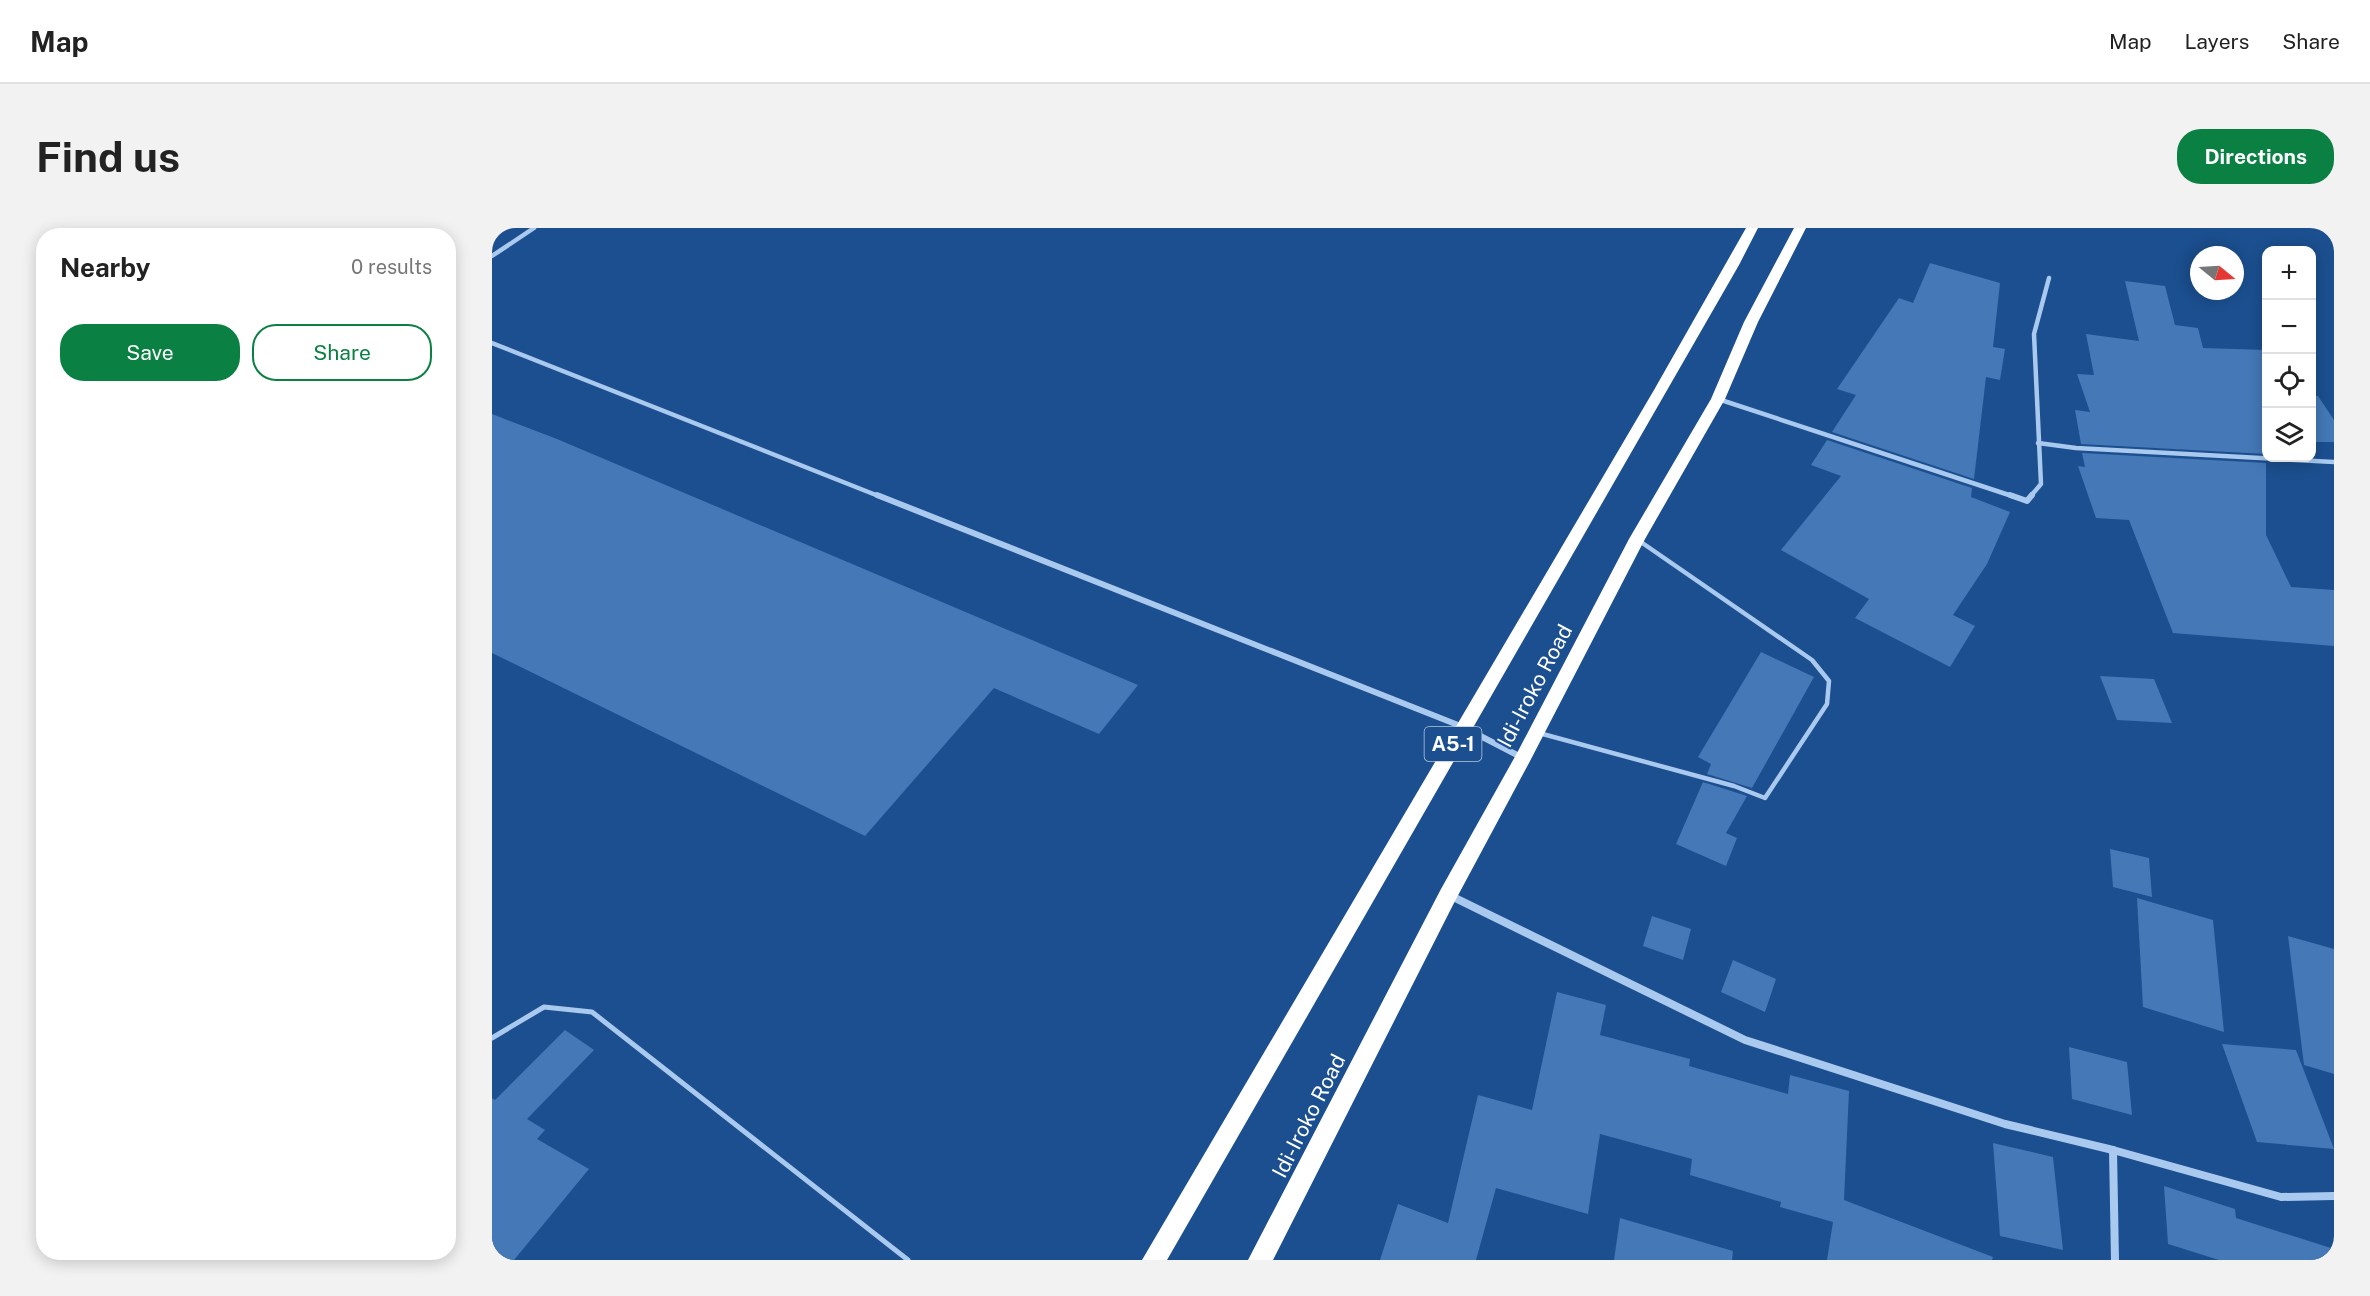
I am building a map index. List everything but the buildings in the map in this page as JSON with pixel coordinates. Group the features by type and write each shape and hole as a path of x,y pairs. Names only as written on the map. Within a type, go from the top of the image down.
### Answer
{"highway":[{"name":"A5-1","path":"1154,1260 1463,727 1540,600 1733,265 1752,228"},
{"name":"Idi-Iroko Road","path":"1260,1260 1448,895 1537,732 1637,539 1718,399 1751,321 1800,228"}],"street":[{"path":"492,256 534,228"},
{"path":"1718,399 2027,501 2041,484 2034,334 2049,278"},
{"path":"492,344 1463,727 1523,758"},
{"path":"2038,443 2076,448 2334,462"},
{"path":"1448,895 1745,1040 2005,1124 2113,1150 2281,1197 2334,1196"},
{"path":"2113,1150 2115,1260"}],"lane":[{"path":"1537,732 1734,786 1765,798 1827,704 1829,681 1812,660 1637,539"},
{"path":"492,1038 544,1007 592,1012 909,1260"}]}
